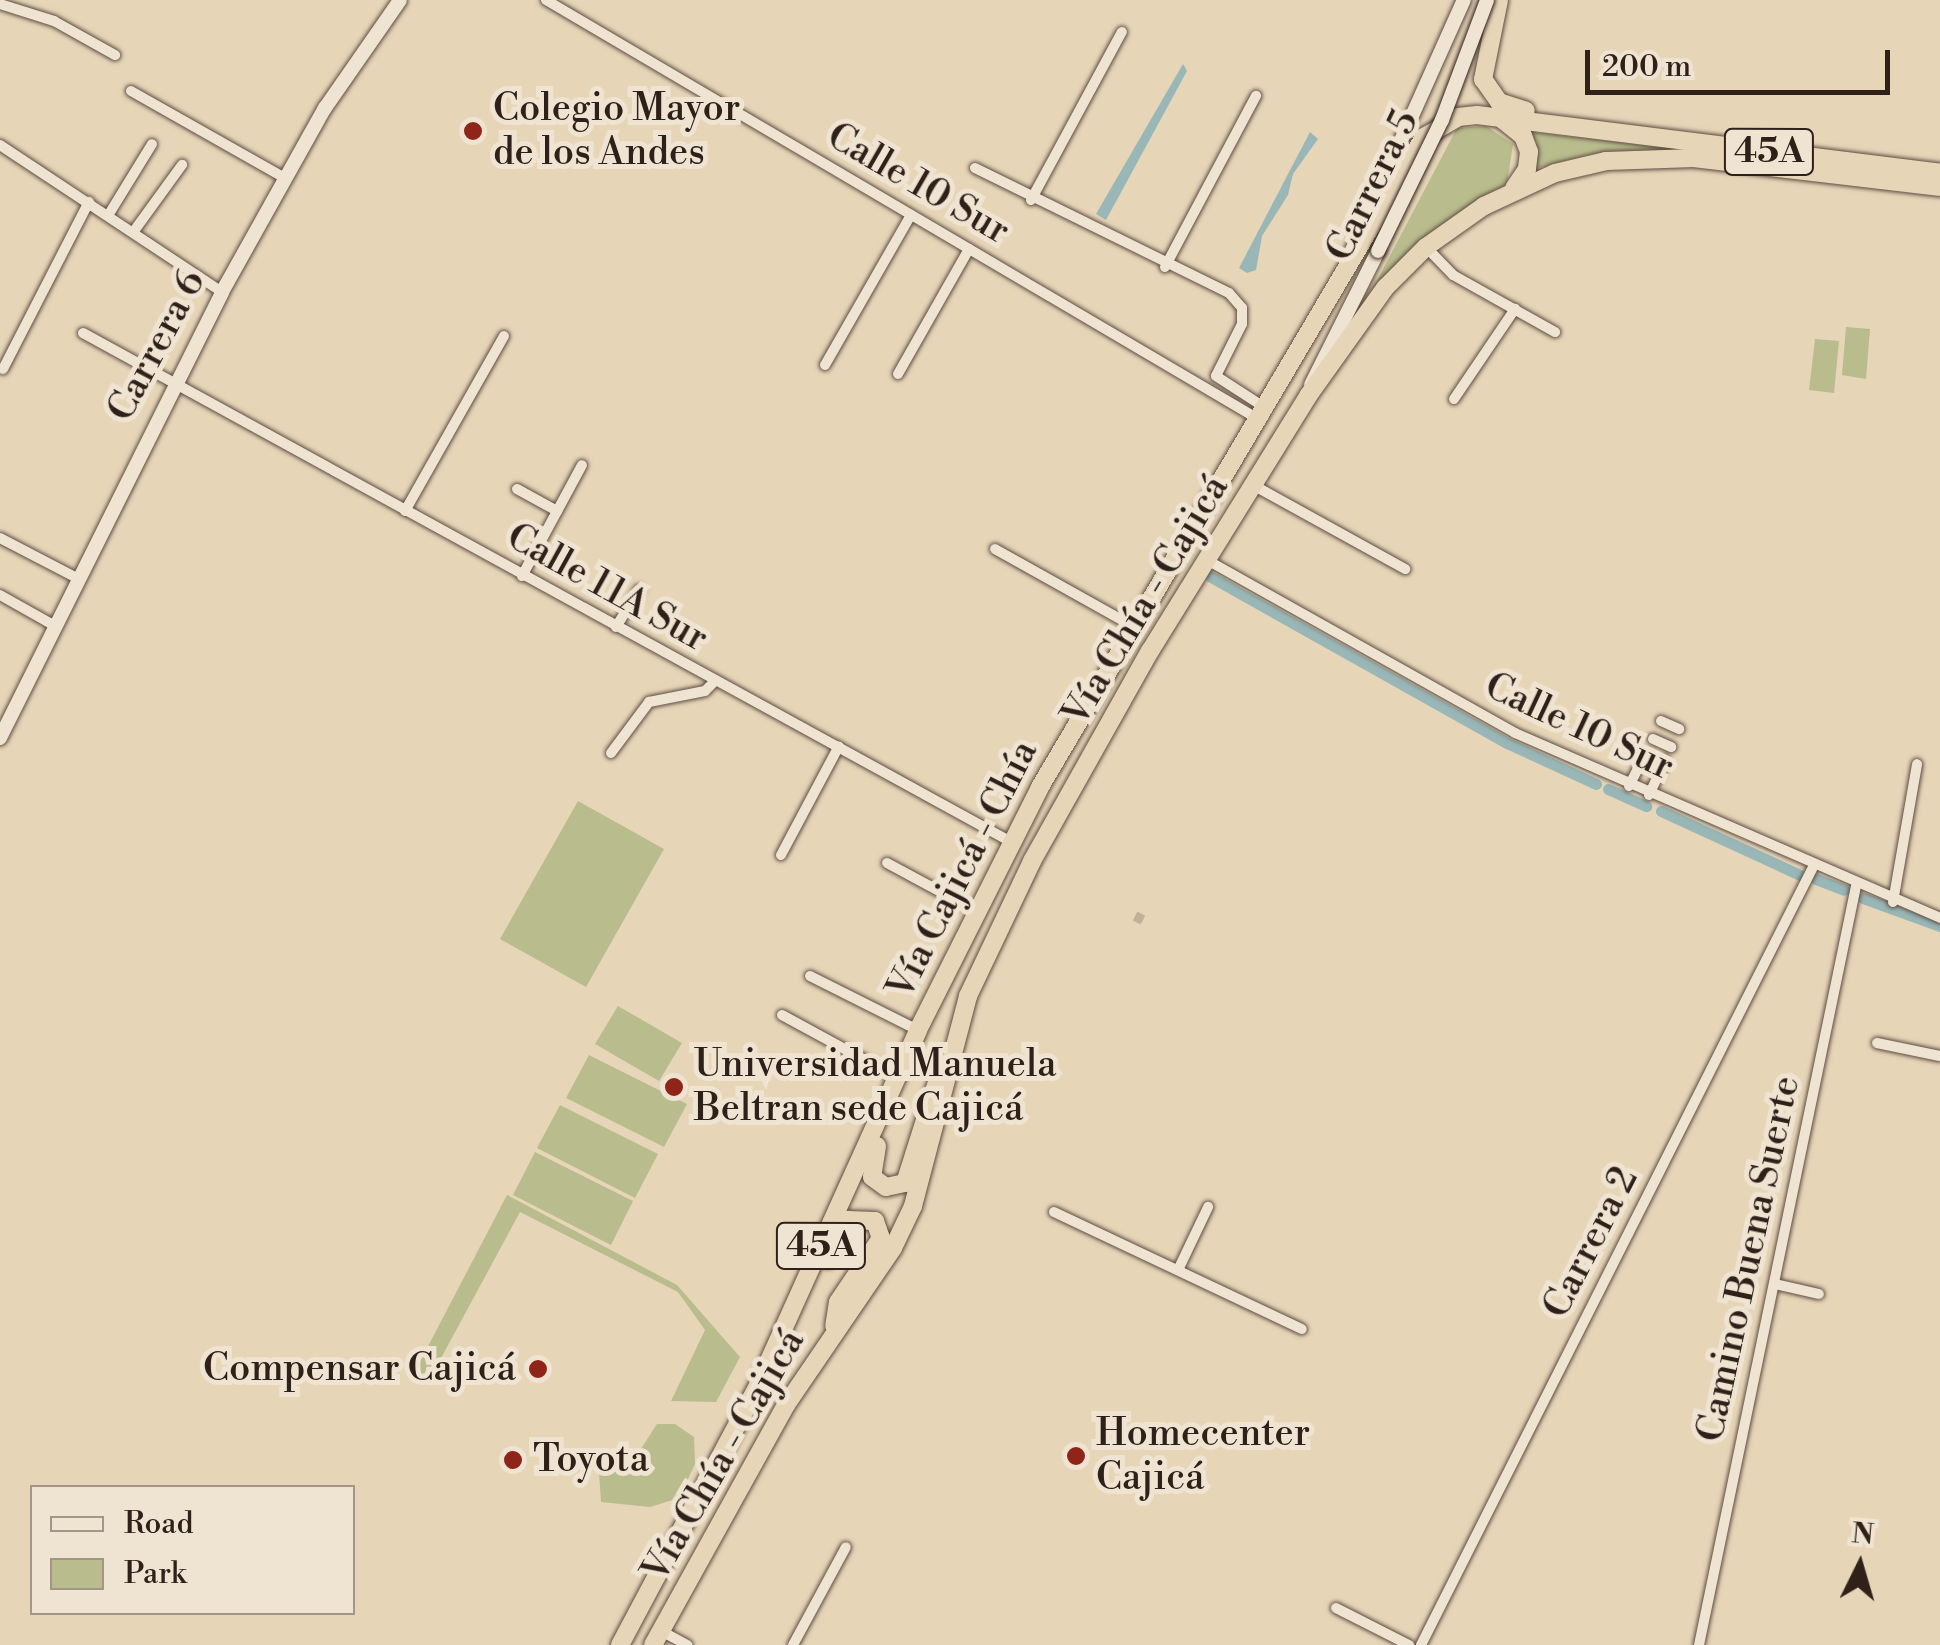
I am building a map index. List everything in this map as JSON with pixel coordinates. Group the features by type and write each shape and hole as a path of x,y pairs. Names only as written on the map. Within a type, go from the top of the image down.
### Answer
{"highway":[{"path":"1499,0 1483,60 1490,92 1510,109 1599,130"},
{"name":"45A","path":"1351,254 1424,137 1458,117 1496,117 1940,173"},
{"path":"1496,117 1512,124 1529,152 1527,169 1506,194"},
{"name":"45A","path":"1308,396 1367,310 1426,247 1506,194 1580,166 1661,157 1940,187"},
{"name":"Vía Cajicá - Chía","path":"620,1645 742,1413 918,1030 1011,842 1131,626 1264,414 1351,254"},
{"name":"Vía Chía - Cajicá","path":"657,1638 833,1332 893,1248 914,1206 984,953 1070,792 1308,396"},
{"path":"894,1083 894,1105 870,1168 877,1183 896,1188 912,1171 931,1091 948,1072"},
{"path":"742,1413 760,1402 848,1220 866,1216 881,1238 838,1302 833,1332"}],"main road":[{"name":"Carrera 6","path":"0,738 76,578 222,292 285,178 400,0"},
{"name":"Carrera 5","path":"1351,254 1464,0"},
{"name":"Carrera 5","path":"1308,396 1442,120 1487,0"}],"street":[{"name":"Calle 10 Sur","path":"546,0 968,249 1264,414"},
{"path":"0,4 54,21 115,55"},
{"path":"1031,200 1122,32"},
{"path":"131,92 285,178"},
{"path":"1165,267 1256,96"},
{"path":"109,214 152,144"},
{"path":"0,145 222,292"},
{"path":"134,232 182,165"},
{"path":"976,168 1031,200 1228,294 1242,308 1242,324 1216,376 1264,414"},
{"path":"3,370 89,202"},
{"path":"825,365 910,215"},
{"path":"1426,247 1453,275 1556,332"},
{"path":"898,374 968,249"},
{"path":"1454,399 1514,309"},
{"name":"Calle 11A Sur","path":"82,333 1011,842"},
{"path":"405,511 504,336"},
{"path":"522,576 582,465"},
{"path":"1253,485 1405,569"},
{"path":"518,489 557,510"},
{"path":"0,538 76,578"},
{"path":"994,549 1131,626"},
{"name":"Calle 10 Sur","path":"1207,560 1515,733 1814,868 1940,918"},
{"path":"616,627 639,590"},
{"path":"0,595 55,626"},
{"path":"611,753 649,702 705,692 714,682"},
{"path":"1662,721 1678,728"},
{"path":"1653,739 1671,746"},
{"path":"781,854 839,746"},
{"path":"1629,786 1642,759 1663,766 1649,794"},
{"path":"1893,902 1917,764"},
{"path":"887,862 976,911"},
{"name":"Carrera 2","path":"1422,1645 1814,868"},
{"name":"Camino Buena Suerte","path":"1699,1645 1856,886"},
{"path":"810,976 918,1030"},
{"path":"782,1015 894,1083"},
{"path":"1876,1044 1940,1056"},
{"path":"1178,1270 1208,1207"},
{"path":"1054,1212 1302,1329"},
{"path":"1775,1284 1818,1294"},
{"path":"793,1645 846,1547"},
{"path":"1336,1608 1409,1645"},
{"path":"657,1638 687,1645"}],"green space":[{"path":"1486,126 1513,144 1507,183 1370,294 1457,128"},
{"path":"1530,132 1676,149 1592,154 1537,168"},
{"path":"1846,327 1870,329 1866,379 1842,375"},
{"path":"1815,339 1839,341 1834,393 1809,390"},
{"path":"578,801 664,849 586,987 500,939"},
{"path":"618,1006 682,1043 659,1081 595,1044"},
{"path":"589,1055 687,1104 664,1147 566,1098"},
{"path":"560,1105 658,1154 635,1198 537,1148"},
{"path":"535,1152 633,1201 611,1245 513,1195"},
{"path":"507,1195 677,1285 740,1357 716,1402 671,1401 705,1330 678,1292 520,1212 427,1384 412,1377"},
{"path":"657,1424 675,1424 694,1437 695,1464 679,1498 650,1507 601,1502 599,1472 628,1469"}],"water":[{"path":"1183,64 1187,71 1106,220 1096,214"},
{"path":"1310,132 1318,139 1293,174 1288,195 1262,236 1256,270 1247,273 1239,268"}],"waterway":[{"path":"1211,577 1507,743 1596,784"},
{"path":"1608,789 1646,806"},
{"path":"1661,811 1800,875"},
{"path":"1816,879 1844,890"},
{"path":"1863,898 1940,926"}],"tunnel":[{"path":"1135,916 1143,920"}],"place":[{"name":"Colegio Mayor de los Andes","path":"473,131"},
{"name":"Universidad Manuela Beltran sede Cajicá","path":"674,1087"},
{"name":"Compensar Cajicá","path":"538,1369"},
{"name":"Homecenter Cajicá","path":"1076,1456"},
{"name":"Toyota","path":"513,1460"}]}
